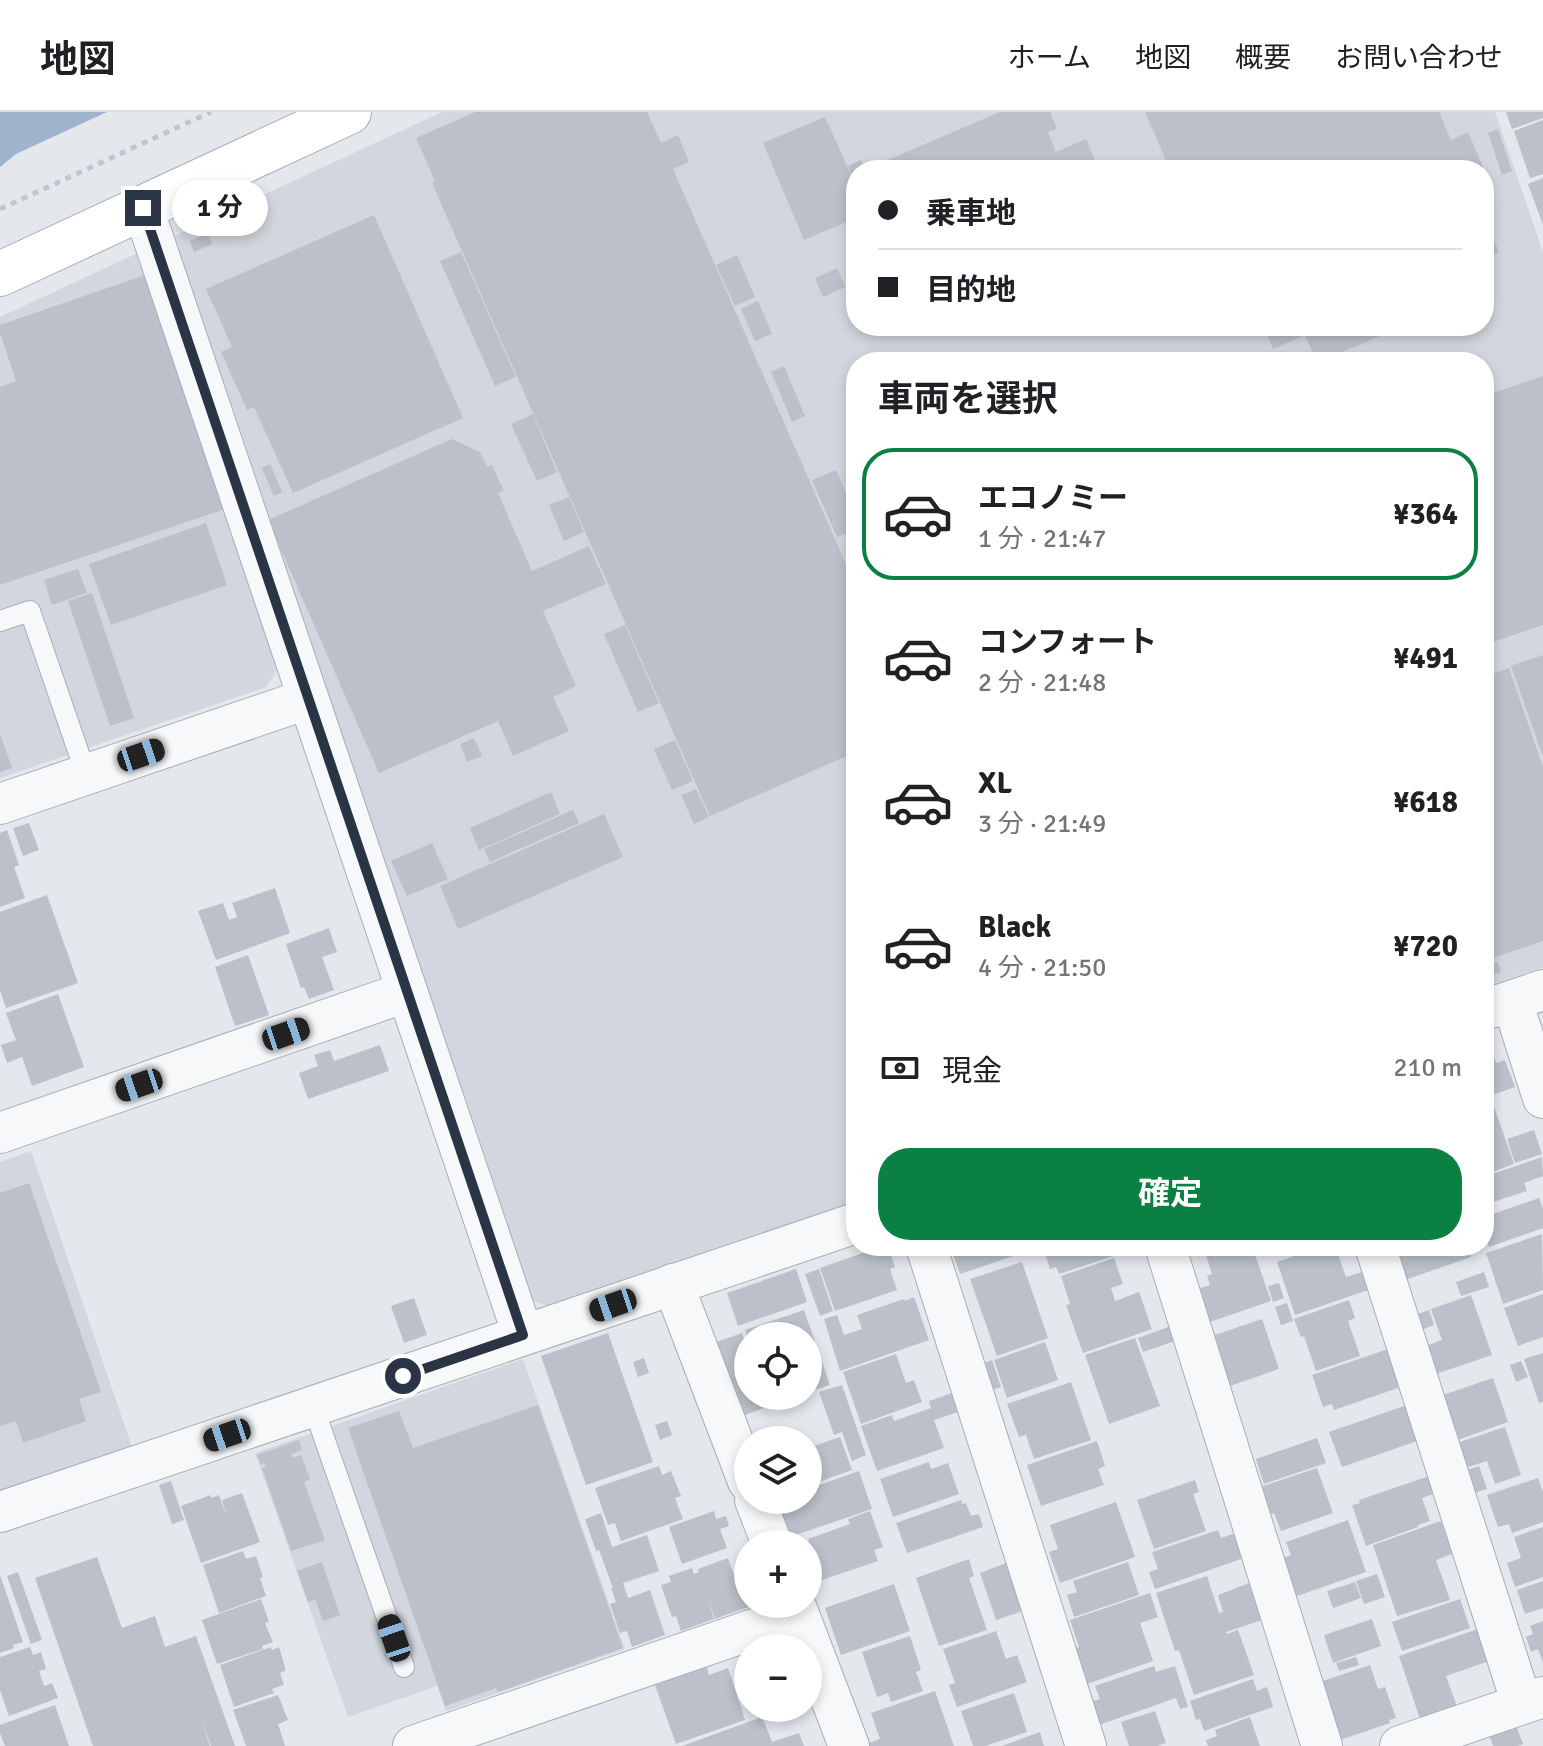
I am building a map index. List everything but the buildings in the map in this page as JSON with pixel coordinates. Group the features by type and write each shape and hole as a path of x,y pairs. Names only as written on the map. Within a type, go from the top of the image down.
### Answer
{"main road":[{"path":"0,274 349,112"}],"street":[{"path":"143,208 523,1335"},
{"path":"0,804 307,699"},
{"path":"0,1133 406,992"},
{"path":"1513,1000 1543,1098"},
{"path":"0,1512 846,1226"},
{"path":"929,1256 1086,1746"},
{"path":"1168,1256 1322,1746"},
{"path":"1378,1256 1532,1700 1400,1746"},
{"path":"673,1284 734,1444"},
{"path":"413,1746 772,1618"},
{"path":"800,1618 849,1746"}],"lane":[{"path":"0,621 30,611 86,774"},
{"path":"313,1406 404,1667"}],"path":[{"path":"0,209 211,112"}],"shaded area":[{"path":"442,112 1495,112 1543,252 1543,967 1494,984 1494,352 846,352 846,1204 547,1306 524,1297 168,239"},
{"path":"142,251 281,664 266,687 0,778 0,317"},
{"path":"31,1151 133,1450 0,1494 0,1162"},
{"path":"523,1359 625,1649 446,1711 437,1686 348,1717 255,1453"}],"water":[{"path":"0,112 107,112 16,154 0,167"}],"route":[{"path":"143,208 523,1335 403,1376"}]}
